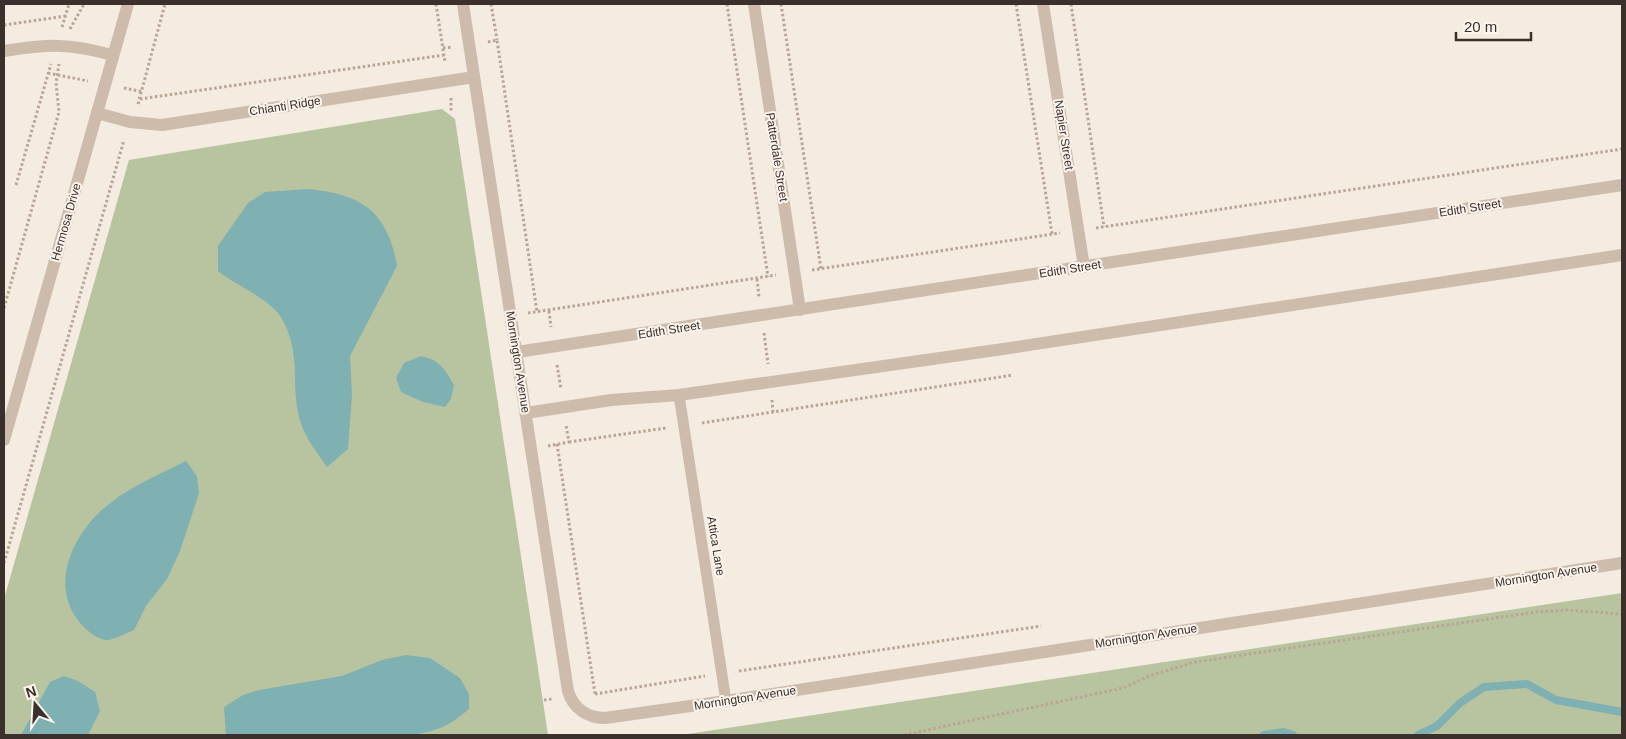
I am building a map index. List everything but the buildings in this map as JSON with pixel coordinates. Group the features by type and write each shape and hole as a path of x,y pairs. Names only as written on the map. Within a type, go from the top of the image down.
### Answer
{"street":[{"name":"Hermosa Drive","path":"4,440 128,4"},
{"name":"Mornington Avenue","path":"463,4 570,697 580,711 596,718 726,701 1622,563"},
{"name":"Patterdale Street","path":"754,4 800,310"},
{"name":"Napier Street","path":"1043,4 1084,267"},
{"path":"4,51 39,46 65,45 112,55"},
{"name":"Chianti Ridge","path":"97,113 130,122 162,125 474,77"},
{"name":"Edith Street","path":"517,352 1622,185"},
{"path":"526,413 611,400 680,394 1022,346 1622,255"}],"lane":[{"name":"Attica Lane","path":"680,394 726,701"}],"path":[{"path":"62,28 69,4"},
{"path":"4,308 59,112 56,83 65,45 72,23 84,4"},
{"path":"4,562 130,122 140,99 165,4"},
{"path":"436,4 451,112"},
{"path":"491,4 537,312"},
{"path":"726,4 768,277"},
{"path":"781,4 821,269"},
{"path":"1016,4 1052,234"},
{"path":"1071,4 1104,226"},
{"path":"4,25 66,16"},
{"path":"443,48 497,40"},
{"path":"140,99 444,55"},
{"path":"16,185 48,73"},
{"path":"757,279 773,412"},
{"path":"568,442 1013,375"},
{"path":"557,444 595,694"},
{"path":"904,735 1123,688 1149,676 1195,662 1536,612 1567,610 1622,614"},
{"path":"544,700 595,694 722,673 1041,626"}],"green space":[{"path":"442,109 455,119 548,735 4,735 4,599 129,160"},
{"path":"1622,593 1622,735 681,735"}],"water":[{"path":"309,189 344,196 358,201 369,209 379,219 387,232 393,247 397,266 350,356 352,395 348,449 327,467 311,444 301,424 297,404 292,343 282,319 262,299 218,271 218,246 248,203 265,192"},
{"path":"421,356 438,363 454,385 451,399 445,407 423,402 401,392 396,378 404,363"},
{"path":"186,461 197,476 199,493 180,551 167,579 146,606 134,630 109,640 96,637 86,629 69,605 66,578 72,551 87,526 108,504 133,488"},
{"path":"406,655 430,658 460,678 469,694 469,709 443,727 411,735 226,735 224,707 243,695 259,690 342,676 382,660"},
{"path":"64,676 78,681 95,692 100,711 88,735 21,735 50,682"}],"waterway":[{"path":"1418,735 1437,726 1460,703 1484,687 1527,684 1556,700 1622,712"},
{"path":"1264,735 1284,732 1293,735"}]}
